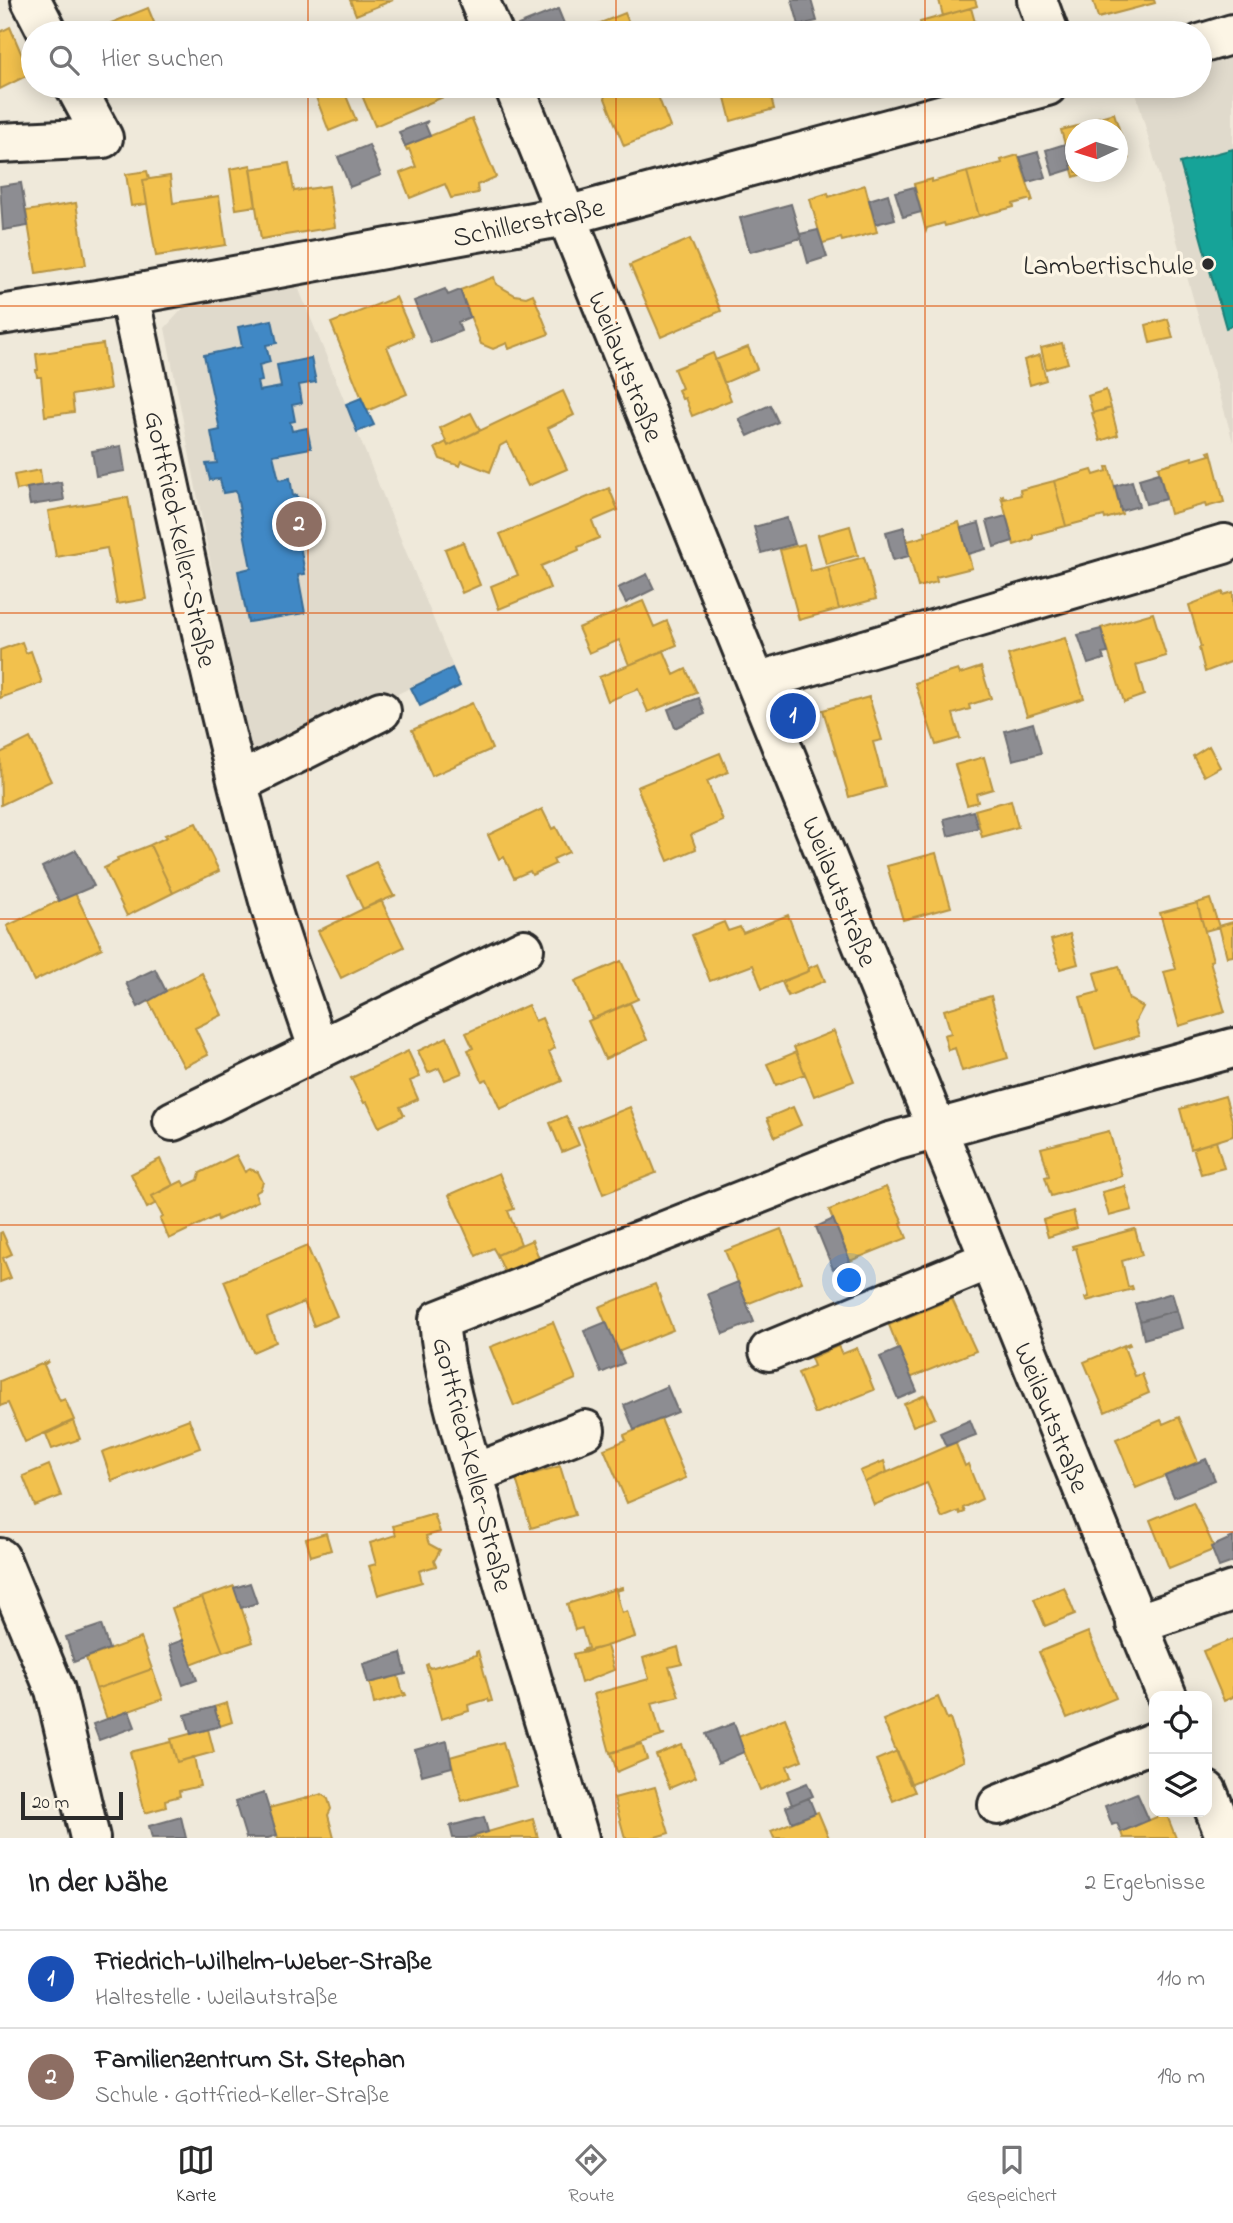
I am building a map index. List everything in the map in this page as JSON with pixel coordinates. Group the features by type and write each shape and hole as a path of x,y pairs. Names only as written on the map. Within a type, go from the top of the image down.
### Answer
{"street":[{"path":"31,0 42,21"},
{"path":"479,0 488,21"},
{"path":"1037,0 1045,21"},
{"path":"1212,40 1233,34"},
{"path":"0,143 103,138 81,98"},
{"name":"Weilautstraße","path":"519,98 1165,1691"},
{"name":"Schillerstraße","path":"0,315 129,295 566,216 1003,98"},
{"name":"Gottfried-Keller-Straße","path":"129,295 200,626 238,783 272,910 318,1048"},
{"path":"757,682 1224,544"},
{"path":"238,783 381,711"},
{"path":"173,1121 524,949"},
{"path":"937,1130 1233,1048"},
{"name":"Gottfried-Keller-Straße","path":"579,1838 473,1474 442,1359 439,1320 890,1142 937,1130"},
{"path":"769,1351 989,1260"},
{"path":"473,1474 585,1430"},
{"path":"0,1558 55,1690 90,1838"},
{"path":"1136,1624 1233,1591"},
{"path":"998,1805 1149,1744"},
{"path":"1212,1803 1226,1838"}],"shaded area":[{"name":"Lambertischule","path":"1233,55 1233,442 1137,98 1212,98 1212,61"},
{"path":"298,287 453,667 268,757 251,749 221,617 165,328 186,305"}],"building: Wohnen":[{"path":"350,0 393,0 356,15"},
{"path":"939,0 975,0 977,6 943,16"},
{"path":"1093,0 1154,0 1155,3 1098,18"},
{"path":"148,8 153,21 116,21"},
{"path":"971,8 975,21 924,21"},
{"path":"625,13 628,21 605,21"},
{"path":"10,27 21,53 21,78 0,89 0,32"},
{"path":"316,98 347,98 356,120 329,131"},
{"path":"363,98 441,98 375,126"},
{"path":"605,98 659,98 670,127 624,146"},
{"path":"725,98 771,98 774,109 731,121"},
{"path":"1114,113 1116,119 1097,119"},
{"path":"472,119 496,177 477,185 478,193 451,198 445,184 410,198 400,173 416,167 409,149 405,146"},
{"path":"1065,129 1065,144 1061,130"},
{"path":"1018,155 1033,201 1031,202 1031,199 1013,204 1014,207 979,216 967,172 1002,163 1001,160"},
{"path":"289,163 294,191 329,186 335,227 261,239 250,169"},
{"path":"251,165 256,206 236,209 230,169"},
{"path":"147,171 149,179 143,180 147,204 131,206 126,174"},
{"path":"967,172 979,216 945,226 944,223 927,228 926,231 914,184"},
{"path":"170,176 173,203 219,196 226,245 156,256 143,180"},
{"path":"865,185 877,232 842,241 841,238 823,243 823,246 810,199 828,193 829,197"},
{"path":"76,203 86,265 36,273 26,211"},
{"path":"690,239 721,311 661,337 630,265"},
{"path":"494,277 496,284 515,295 526,297 533,294 549,334 509,349 507,343 493,349 481,344 460,290"},
{"path":"396,297 413,336 387,347 407,394 367,411 331,323"},
{"path":"1168,319 1173,338 1150,343 1146,325"},
{"path":"1062,343 1068,363 1046,369 1041,348"},
{"path":"103,344 110,389 72,395 74,412 45,416 41,377 37,377 36,354"},
{"path":"748,347 757,369 724,383 715,360"},
{"path":"713,353 731,400 692,416 685,398 682,399 678,390 682,388 674,369"},
{"path":"1040,355 1046,380 1030,385 1024,360"},
{"path":"1106,390 1111,408 1093,413 1088,396"},
{"path":"563,391 574,415 548,428 567,469 528,486 507,442 500,446 490,472 462,461 460,466 440,459 435,448 446,442 448,446"},
{"path":"1111,408 1118,435 1100,441 1092,413"},
{"path":"471,413 480,430 448,446 440,428"},
{"path":"1211,451 1224,502 1206,507 1205,504 1170,514 1158,467 1210,455 1208,452"},
{"path":"1106,467 1109,467 1122,514 1066,526 1054,481 1092,470 1094,475 1107,471"},
{"path":"40,470 42,485 17,490 14,475"},
{"path":"1054,481 1066,526 1033,535 1033,539 1014,545 1001,496 1003,495 1004,499 1021,495 1020,490"},
{"path":"609,488 618,510 592,521 599,538 578,547 579,550 541,566 550,588 499,609 491,586 518,575 500,534"},
{"path":"128,497 146,599 117,604 107,548 56,557 48,511"},
{"path":"959,522 972,568 936,577 937,582 918,587 905,538 908,541 926,536 925,532"},
{"path":"850,526 858,555 826,564 818,535"},
{"path":"463,542 480,585 462,593 445,549"},
{"path":"804,544 811,571 828,567 839,609 799,620 780,550"},
{"path":"864,557 876,599 839,609 828,567"},
{"path":"1223,592 1223,595 1233,592 1233,661 1205,672 1189,605"},
{"path":"643,601 654,627 667,621 677,645 629,665 619,640 589,653 578,628"},
{"path":"1153,613 1166,656 1136,665 1144,695 1124,702 1101,628"},
{"path":"1065,638 1084,698 1027,716 1008,655"},
{"path":"22,642 26,653 31,651 42,683 0,698 0,650"},
{"path":"664,651 674,675 686,669 697,693 648,712 638,689 608,701 599,677"},
{"path":"981,667 991,698 953,714 960,738 936,745 915,683 958,670 960,674"},
{"path":"869,697 882,740 873,742 885,787 849,797 823,710"},
{"path":"472,703 492,749 432,776 412,730"},
{"path":"30,738 51,781 1,805 0,753"},
{"path":"1209,746 1220,767 1204,776 1193,756"},
{"path":"720,753 728,772 707,781 723,821 691,835 696,849 668,861 637,787"},
{"path":"984,757 993,789 976,794 978,802 967,805 955,765"},
{"path":"1011,800 1018,827 982,837 975,810"},
{"path":"542,809 552,829 556,827 569,852 553,859 555,864 532,875 530,871 514,878 504,857 499,859 488,835"},
{"path":"196,823 219,871 173,893 150,845 167,837 165,835"},
{"path":"150,845 173,893 127,916 104,868 118,861 117,858"},
{"path":"936,853 951,907 903,920 887,866"},
{"path":"376,862 393,895 396,895 363,909 347,876"},
{"path":"75,893 102,948 34,981 7,926"},
{"path":"1210,899 1219,927 1205,931 1197,903"},
{"path":"381,900 404,947 341,978 318,931"},
{"path":"1197,903 1225,1012 1179,1026 1164,972 1176,969 1160,913"},
{"path":"788,915 809,971 762,989 753,965 710,981 692,935 724,922 728,931 740,927 743,933"},
{"path":"1233,922 1233,956 1227,957 1219,926"},
{"path":"1070,934 1078,964 1060,969 1051,940"},
{"path":"621,961 638,999 592,1019 575,981"},
{"path":"818,964 825,981 788,996 782,982 809,971 809,968"},
{"path":"1119,966 1129,999 1143,1007 1135,1022 1139,1036 1095,1049 1080,997 1099,992 1094,973"},
{"path":"202,973 222,1015 195,1028 208,1055 184,1067 148,1000"},
{"path":"991,996 1008,1058 962,1071 955,1048 948,1050 944,1035 951,1033 944,1010"},
{"path":"630,1003 647,1040 605,1059 588,1021"},
{"path":"528,1005 535,1021 542,1018 555,1048 549,1052 562,1081 500,1109 487,1079 482,1081 468,1050 473,1048 466,1033"},
{"path":"834,1031 854,1081 814,1096 794,1047"},
{"path":"447,1037 462,1073 445,1080 439,1068 428,1073 418,1051"},
{"path":"408,1051 420,1077 410,1081 418,1099 400,1107 404,1115 379,1127 351,1078"},
{"path":"796,1052 805,1074 776,1085 767,1064"},
{"path":"1225,1096 1233,1123 1233,1136 1191,1149 1180,1109"},
{"path":"630,1107 656,1173 603,1194 578,1128"},
{"path":"793,1107 801,1125 775,1137 767,1118"},
{"path":"566,1116 579,1145 562,1152 550,1123"},
{"path":"1109,1131 1122,1176 1051,1196 1045,1177 1049,1176 1041,1148"},
{"path":"1216,1141 1224,1168 1201,1174 1193,1148"},
{"path":"236,1155 245,1172 250,1169 258,1172 263,1182 260,1190 255,1193 258,1201 218,1220 217,1216 169,1239 160,1219 163,1217 152,1196 182,1181 185,1186 198,1180 200,1173"},
{"path":"160,1159 173,1185 152,1196 156,1203 147,1208 131,1174"},
{"path":"499,1173 514,1209 508,1211 521,1244 497,1255 493,1248 476,1256 449,1195"},
{"path":"1125,1186 1132,1210 1109,1216 1102,1192"},
{"path":"886,1187 903,1222 901,1223 907,1238 850,1261 829,1210"},
{"path":"1073,1211 1077,1228 1048,1237 1043,1220"},
{"path":"781,1229 802,1282 747,1304 725,1251"},
{"path":"1135,1229 1142,1255 1122,1261 1128,1287 1132,1286 1133,1289 1086,1301 1085,1298 1089,1297 1076,1248 1073,1249 1072,1246"},
{"path":"2,1232 12,1254 3,1258 11,1278 0,1282 0,1233"},
{"path":"532,1240 540,1261 506,1275 497,1255"},
{"path":"307,1246 337,1316 314,1326 304,1302 267,1318 276,1342 253,1352 224,1281"},
{"path":"655,1284 673,1330 618,1352 599,1307"},
{"path":"952,1299 976,1351 910,1378 889,1325"},
{"path":"553,1322 576,1379 514,1406 490,1347"},
{"path":"1129,1343 1130,1345 1124,1347 1135,1376 1142,1374 1149,1393 1105,1412 1084,1362"},
{"path":"838,1346 842,1354 857,1348 874,1390 815,1414 798,1373 814,1366 811,1358"},
{"path":"49,1361 44,1365 60,1401 65,1399 74,1420 25,1442 8,1403 0,1406 0,1381"},
{"path":"925,1395 935,1418 913,1426 904,1404"},
{"path":"1179,1417 1198,1462 1136,1488 1116,1439 1161,1420 1163,1424"},
{"path":"189,1419 200,1448 112,1481 102,1452"},
{"path":"661,1419 686,1478 627,1503 604,1449 626,1440 624,1435"},
{"path":"73,1421 80,1439 52,1449 46,1434"},
{"path":"959,1441 956,1444 965,1466 968,1464 982,1499 963,1508 965,1512 960,1514 959,1511 942,1518 927,1483 874,1505 865,1482"},
{"path":"884,1461 887,1472 865,1482 860,1471"},
{"path":"49,1465 61,1496 35,1506 23,1476"},
{"path":"560,1466 575,1515 531,1528 516,1479"},
{"path":"1193,1502 1213,1550 1169,1568 1150,1520"},
{"path":"434,1514 440,1532 426,1536 429,1544 440,1550 434,1561 436,1566 419,1571 422,1582 378,1595 369,1566 376,1564 370,1543 396,1535 393,1526"},
{"path":"326,1533 331,1550 311,1556 306,1539"},
{"path":"234,1586 253,1642 223,1652 202,1597"},
{"path":"622,1587 623,1589 616,1591 622,1613 627,1611 635,1637 583,1653 582,1650 588,1648 582,1628 575,1630 567,1604"},
{"path":"1064,1587 1075,1614 1045,1626 1034,1599"},
{"path":"202,1597 223,1652 191,1664 172,1608"},
{"path":"1088,1632 1116,1698 1067,1718 1039,1652"},
{"path":"141,1638 152,1669 96,1689 86,1658"},
{"path":"1233,1639 1233,1697 1224,1701 1203,1651"},
{"path":"607,1646 614,1670 581,1683 573,1654"},
{"path":"678,1647 682,1664 669,1667 679,1696 652,1703 661,1735 665,1735 610,1753 594,1694 649,1679 643,1658"},
{"path":"478,1651 492,1701 489,1702 488,1699 468,1705 469,1711 441,1719 426,1665 430,1668 476,1655"},
{"path":"152,1669 163,1699 107,1719 96,1689"},
{"path":"400,1675 398,1676 403,1693 406,1695 374,1704 368,1683"},
{"path":"938,1697 947,1719 950,1718 964,1761 910,1784 883,1720"},
{"path":"227,1703 232,1722 220,1726 214,1707"},
{"path":"785,1718 802,1760 787,1766 791,1777 760,1790 738,1737"},
{"path":"208,1729 214,1752 177,1762 171,1739"},
{"path":"171,1742 177,1762 194,1757 200,1786 179,1791 180,1796 165,1800 166,1807 145,1813 130,1752"},
{"path":"503,1742 516,1786 462,1801 450,1757"},
{"path":"641,1742 647,1759 617,1772 611,1753"},
{"path":"682,1745 696,1777 670,1788 656,1755"},
{"path":"897,1751 915,1792 893,1801 876,1760"},
{"path":"655,1787 669,1833 652,1838 625,1838 614,1798"},
{"path":"322,1794 328,1799 331,1809 328,1815 334,1838 278,1838 269,1808"},
{"path":"818,1812 829,1838 774,1838 771,1831"},
{"path":"1157,1817 1168,1817 1176,1838 1123,1838 1121,1832"},
{"path":"533,1819 538,1838 470,1838 470,1837"}],"building: Schulen":[{"path":"272,320 277,343 266,345 270,362 259,365 262,381 257,382 259,391 281,387 277,365 311,358 316,382 299,385 302,403 292,405 295,421 290,422 292,431 307,428 311,448 273,455 279,480 290,478 293,496 297,495 306,538 299,539 305,574 298,575 305,613 248,622 238,571 251,568 236,491 223,493 220,479 210,480 206,464 217,463 211,432 220,430 204,355 242,347 238,327"},
{"path":"361,398 374,425 357,432 346,404"},
{"path":"452,668 460,686 420,706 411,688"}],"building: Öffentlich":[{"path":"1233,149 1233,325 1226,328 1180,163"}],"building: Industrie":[{"path":"792,0 811,0 817,21 798,21"},
{"path":"558,9 563,21 528,21"},
{"path":"428,121 425,124 430,136 405,146 399,132"},
{"path":"1065,144 1065,171 1053,175 1046,150"},
{"path":"369,145 381,175 350,187 338,157"},
{"path":"1038,152 1046,177 1028,182 1020,157"},
{"path":"21,183 28,226 3,230 0,186"},
{"path":"914,187 921,212 903,217 895,192"},
{"path":"888,194 895,219 876,224 869,200"},
{"path":"791,204 801,238 750,252 740,218"},
{"path":"818,230 827,257 808,263 800,234"},
{"path":"445,289 448,295 460,290 470,317 458,322 461,331 431,343 414,301"},
{"path":"770,405 778,422 748,436 739,419"},
{"path":"121,446 125,471 96,476 92,451"},
{"path":"1159,473 1166,499 1146,504 1139,479"},
{"path":"1132,481 1139,506 1121,511 1115,486"},
{"path":"61,482 64,500 30,505 27,488"},
{"path":"1006,516 1013,541 994,547 987,521"},
{"path":"787,518 795,544 761,553 754,527"},
{"path":"979,523 986,549 968,554 961,528"},
{"path":"904,527 909,556 893,560 886,532"},
{"path":"647,574 654,589 626,603 618,588"},
{"path":"1101,629 1108,653 1102,654 1104,659 1088,664 1078,635"},
{"path":"699,698 705,714 675,728 668,709"},
{"path":"1033,723 1041,753 1013,760 1005,731"},
{"path":"973,811 978,828 948,836 944,819"},
{"path":"76,850 94,886 59,901 42,867"},
{"path":"155,969 166,991 138,1007 126,983"},
{"path":"833,1219 850,1261 833,1269 816,1227"},
{"path":"738,1282 754,1322 723,1334 708,1294"},
{"path":"1172,1293 1177,1310 1140,1321 1135,1304"},
{"path":"1177,1310 1182,1328 1144,1339 1140,1321"},
{"path":"606,1322 624,1363 601,1373 584,1331"},
{"path":"899,1349 917,1391 898,1399 880,1357"},
{"path":"667,1386 678,1412 634,1430 624,1405"},
{"path":"970,1420 976,1435 946,1446 940,1433"},
{"path":"1206,1459 1215,1480 1174,1497 1165,1476"},
{"path":"1233,1537 1233,1562 1219,1567 1211,1547"},
{"path":"250,1583 257,1603 241,1608 234,1588"},
{"path":"101,1625 109,1649 74,1662 66,1637"},
{"path":"183,1640 197,1680 183,1685 169,1645"},
{"path":"401,1653 406,1674 368,1683 363,1664"},
{"path":"214,1707 220,1726 191,1734 185,1715"},
{"path":"129,1711 135,1727 99,1740 93,1724"},
{"path":"734,1723 744,1752 718,1763 706,1734"},
{"path":"447,1741 452,1767 422,1775 415,1750"},
{"path":"807,1783 813,1796 792,1805 787,1791"},
{"path":"264,1793 277,1835 268,1838 246,1838 235,1802"},
{"path":"1137,1793 1149,1820 1121,1832 1117,1823 1112,1825 1105,1806"},
{"path":"809,1798 815,1813 792,1822 786,1807"},
{"path":"181,1817 186,1838 152,1838 149,1826"},
{"path":"484,1817 488,1832 467,1838 453,1838 450,1826"}],"place":[{"name":"Lambertischule","path":"1208,264"},
{"name":"Familienzentrum St. Stephan","path":"299,524"},
{"name":"Friedrich-Wilhelm-Weber-Straße","path":"793,716"}]}
